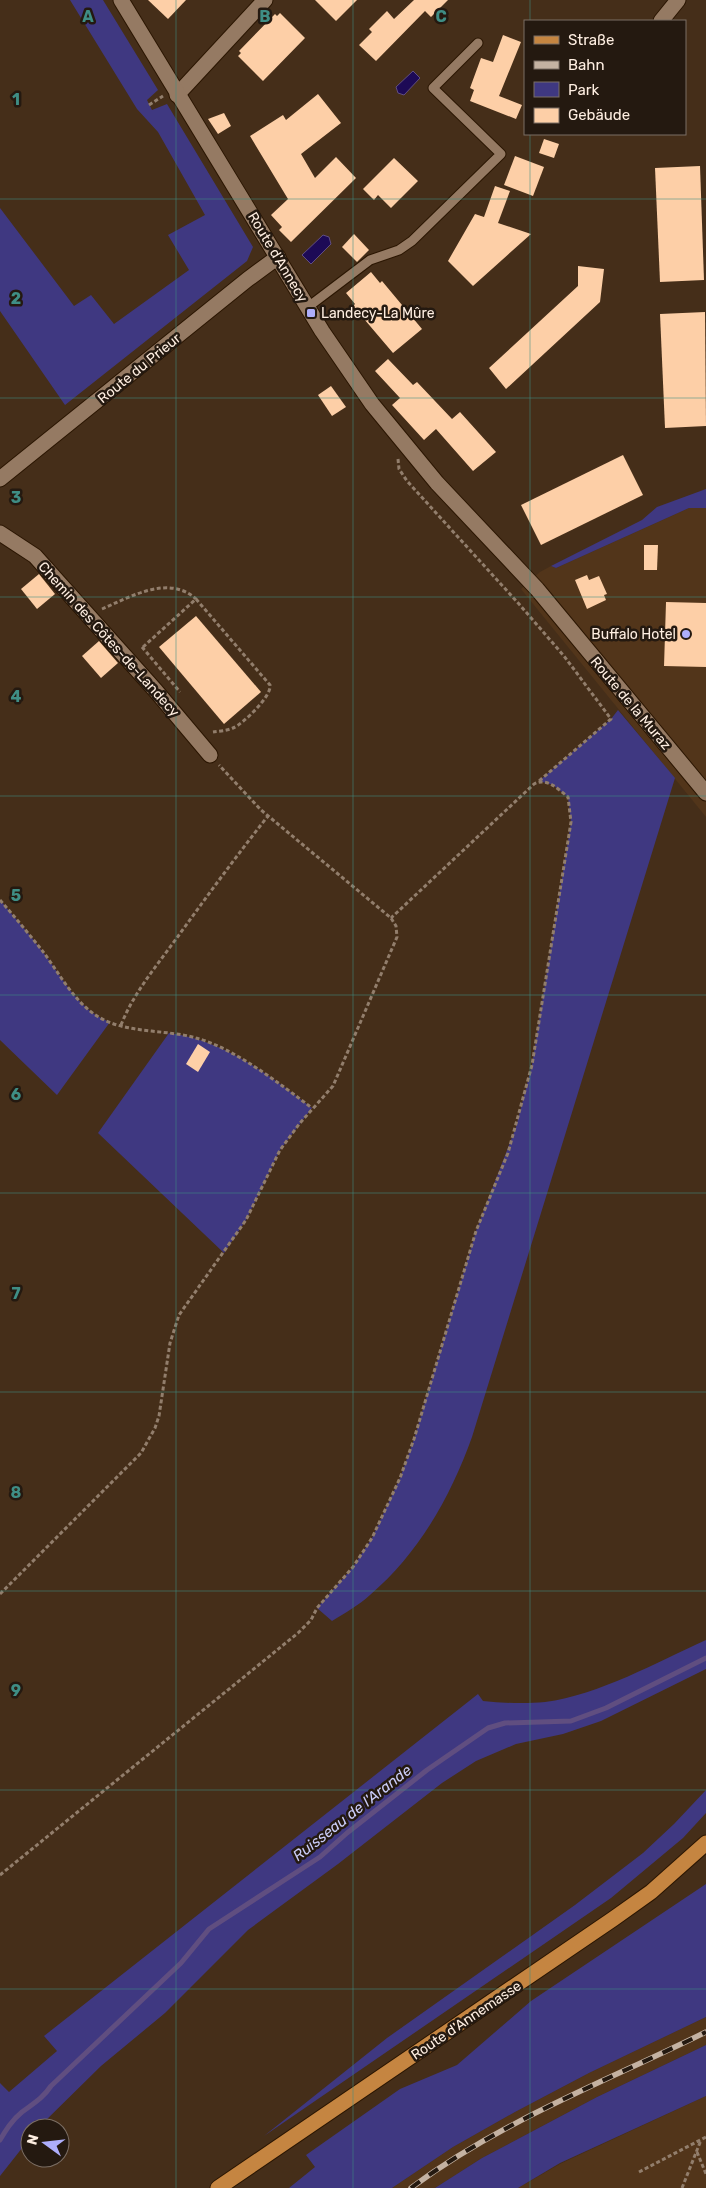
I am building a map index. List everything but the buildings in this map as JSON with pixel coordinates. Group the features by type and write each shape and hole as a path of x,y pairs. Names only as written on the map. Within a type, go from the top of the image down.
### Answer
{"main road":[{"name":"Route d'Annemasse","path":"218,2188 613,1919 651,1892 706,1843"}],"street":[{"name":"Route d'Annecy","path":"121,0 177,95 308,307 372,404 437,483 537,589"},
{"path":"177,95 265,0"},
{"path":"662,20 678,0"},
{"name":"Route du Prieur","path":"0,479 248,279 278,257"},
{"name":"Chemin des Côtes-de-Landecy","path":"0,533 35,556 156,691 210,756"},
{"name":"Route de la Muraz","path":"537,589 706,793"}],"lane":[{"path":"308,307 370,260 398,250 412,241 501,154 433,88 478,42"}],"path":[{"path":"391,918 539,781 611,719 564,656 406,481 397,463 403,444"},
{"path":"86,613 97,612 139,593 166,587 188,591 270,684 271,689 266,699 235,728 213,732"},
{"path":"143,647 196,599"},
{"path":"0,1594 140,1453 155,1428 159,1416 170,1343 179,1315 246,1220 280,1150 312,1108 333,1086 394,948 397,930 391,918 268,816 210,756"},
{"path":"0,1875 298,1633 311,1620 317,1608 353,1567 372,1538 400,1478 414,1440 476,1231 513,1135 532,1065 571,822 568,798 553,785 539,781"},
{"path":"120,1025 145,982 239,852 268,816"},
{"path":"0,900 41,949 83,1005 97,1017 120,1025 182,1034 205,1040 236,1055 312,1108"},
{"path":"639,2172 706,2137"},
{"path":"682,2188 701,2139"},
{"path":"697,2151 706,2174"}],"shaded area":[{"path":"413,71 420,78 404,95 398,93 396,87"},
{"path":"323,235 329,237 331,244 311,264 302,255"},
{"path":"689,508 706,508 706,817 521,589 540,572 551,566 556,568"},
{"path":"706,2017 706,2045 597,2097 482,2158 435,2188 392,2188 453,2147 515,2112 589,2073"},
{"path":"706,2096 706,2188 518,2188 560,2164"}],"green space":[{"path":"70,0 103,0 158,90 147,100 152,110 167,104 253,247 247,261 65,405 0,311 0,208 74,306 91,295 114,324 189,270 168,235 205,215 158,132 137,109"},
{"path":"706,489 706,508 689,508 556,568 551,566 642,520 657,507"},
{"path":"618,710 675,778 472,1437 464,1459 443,1502 432,1522 404,1561 388,1579 357,1606 332,1621 317,1608 353,1567 372,1538 400,1478 414,1439 476,1231 516,1127 532,1065 571,822 568,797 553,785 539,781 611,719"},
{"path":"0,900 80,1001 99,1017 110,1022 57,1095 0,1040"},
{"path":"169,1033 189,1037 227,1051 279,1083 312,1108 280,1150 246,1220 224,1253 98,1133"},
{"path":"706,1640 706,1669 601,1721 563,1734 516,1744 476,1761 442,1783 338,1864 248,1930 165,2013 101,2066 48,2118 20,2118 20,2151 0,2176 0,2083 9,2092 57,2051 44,2036 478,1694 483,1701 537,1703 586,1692 627,1677"},
{"path":"706,1790 706,1813 683,1838 611,1898 264,2136 387,2038 575,1905 643,1853"},
{"path":"706,1884 706,2017 589,2073 515,2112 453,2147 392,2188 289,2188 315,2167 306,2155 400,2089 457,2065 531,2001"},
{"path":"706,2045 706,2096 560,2163 518,2188 435,2188 482,2158 597,2097"}],"waterway":[{"name":"Ruisseau de l'Arande","path":"0,2140 15,2118 41,2097 181,1963 209,1929 320,1857 347,1833 427,1770 488,1728 505,1723 571,1721 606,1708 706,1658"}],"railway":[{"path":"411,2188 445,2164 518,2122 706,2032"}],"place":[{"name":"Landecy-La Mûre","path":"311,313"},
{"name":"Buffalo Hotel","path":"686,634"}]}
